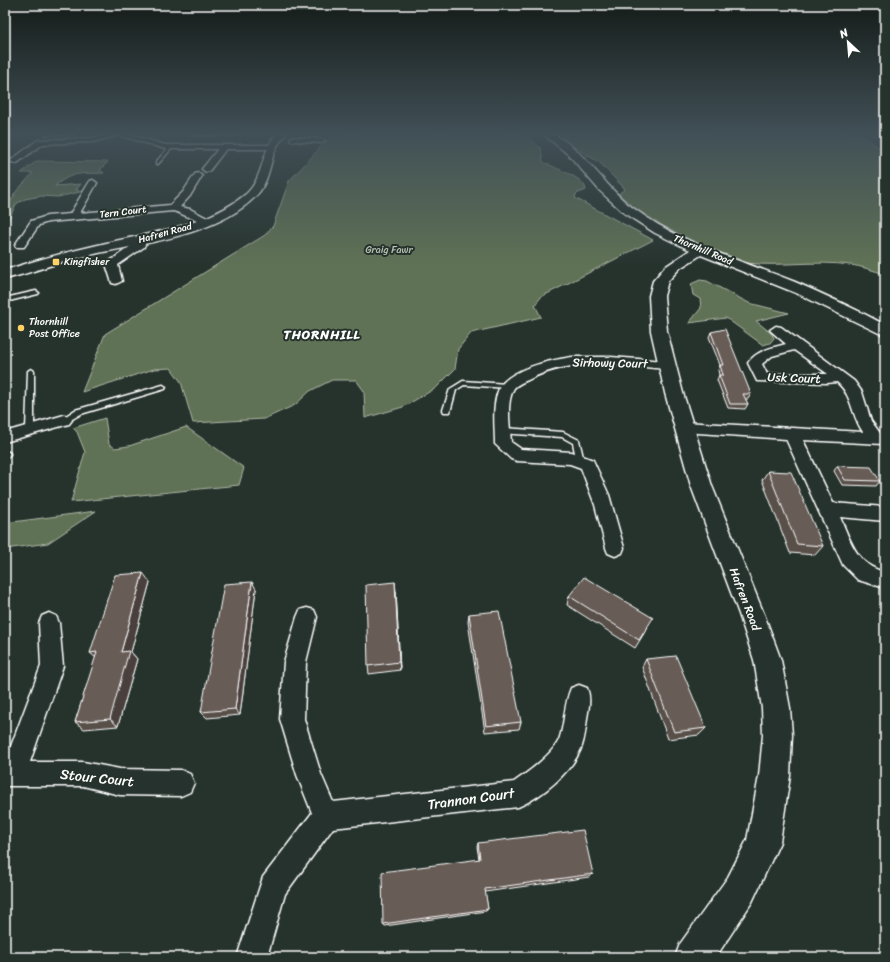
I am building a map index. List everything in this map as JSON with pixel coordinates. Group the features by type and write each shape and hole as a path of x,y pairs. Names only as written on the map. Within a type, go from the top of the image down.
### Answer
{"street":[{"path":"173,208 187,194 197,178"},
{"name":"Hafren Road","path":"5,275 63,257 142,239 185,228 205,221 236,206 256,190 263,178"},
{"name":"Thornhill Road","path":"595,178 610,196 663,233 700,250 833,304 885,331"},
{"path":"72,217 93,183"},
{"name":"Tern Court","path":"20,245 36,223 47,219 173,208 187,211 205,221"},
{"path":"116,281 112,264 140,245 142,239"},
{"name":"Hafren Road","path":"693,957 719,924 744,883 763,844 778,748 776,708 769,665 713,520 682,427 666,364 657,300 658,286 664,276 674,267 700,250"},
{"name":"Usk Court","path":"776,330 851,386 857,395 857,404 862,419 880,439"},
{"name":"Usk Court","path":"796,345 767,353 755,363 758,373 762,378 827,379 838,377"},
{"name":"Sirhowy Court","path":"507,386 546,366 576,361 666,364"},
{"path":"507,386 503,397 503,444 517,455 572,458 587,464 598,483 605,502 614,548"},
{"path":"5,437 64,420"},
{"name":"Usk Court","path":"682,427 880,439"},
{"path":"792,434 826,508 856,568 864,574 885,580"},
{"path":"826,508 885,514"},
{"path":"252,957 273,887 326,816 308,775 292,719 295,662 307,617"},
{"name":"Stour Court","path":"50,623 52,666 9,773 83,774 120,782 181,783"},
{"name":"Trannon Court","path":"326,816 518,794 547,774 571,744 579,696"}],"lane":[{"path":"5,300 36,293"},
{"path":"30,430 31,371"},
{"path":"447,410 453,389 463,383 507,386"},
{"path":"64,420 78,412 163,387"},
{"path":"503,431 563,435 576,442 580,462"}],"green space":[{"path":"29,178 67,178 55,186 81,184 76,190 84,191 58,197 41,196 25,199 16,204 8,221 5,221 5,209 15,195 13,195"},
{"name":"Graig Fawr","path":"292,178 576,178 584,185 586,190 576,194 575,198 653,240 541,297 535,305 541,317 471,333 458,349 455,369 436,388 403,407 365,418 364,391 356,380 332,380 310,391 295,405 264,419 193,423 181,382 171,368 154,369 82,392 105,334 265,235 273,226 289,181"},
{"path":"614,178 885,178 885,274 859,266 811,263 759,264 732,260 715,254 679,236 644,215 617,195 625,189"},
{"path":"700,280 707,281 749,303 789,313 756,321 771,333 774,338 770,343 763,345 726,318 689,323 701,308 700,299 693,295 691,284"},
{"path":"105,418 109,444 115,448 129,446 186,427 244,468 239,485 71,502 85,452 77,432 73,428"},
{"path":"96,511 48,543 5,549 5,523"}],"building":[{"path":"725,329 751,394 743,394 748,404 730,404 719,375 723,375 720,365 723,365 711,332"},
{"path":"837,466 871,467 880,481 845,480"},
{"path":"768,471 791,472 823,546 797,544"},
{"path":"143,573 121,652 129,651 110,719 75,722 97,652 90,653 115,575"},
{"path":"584,577 653,618 639,640 569,596"},
{"path":"252,582 235,709 201,712 224,584"},
{"path":"395,582 399,662 368,666 366,585"},
{"path":"499,611 521,722 486,726 469,614"},
{"path":"676,656 706,728 674,732 646,659"},
{"path":"583,830 593,874 485,889 488,909 383,924 382,872 480,859 478,843"}],"place":[{"name":"Kingfisher","path":"56,262"},
{"name":"Thornhill Post Office","path":"21,328"}],"district":[{"name":"THORNHILL","path":"322,334"}]}
